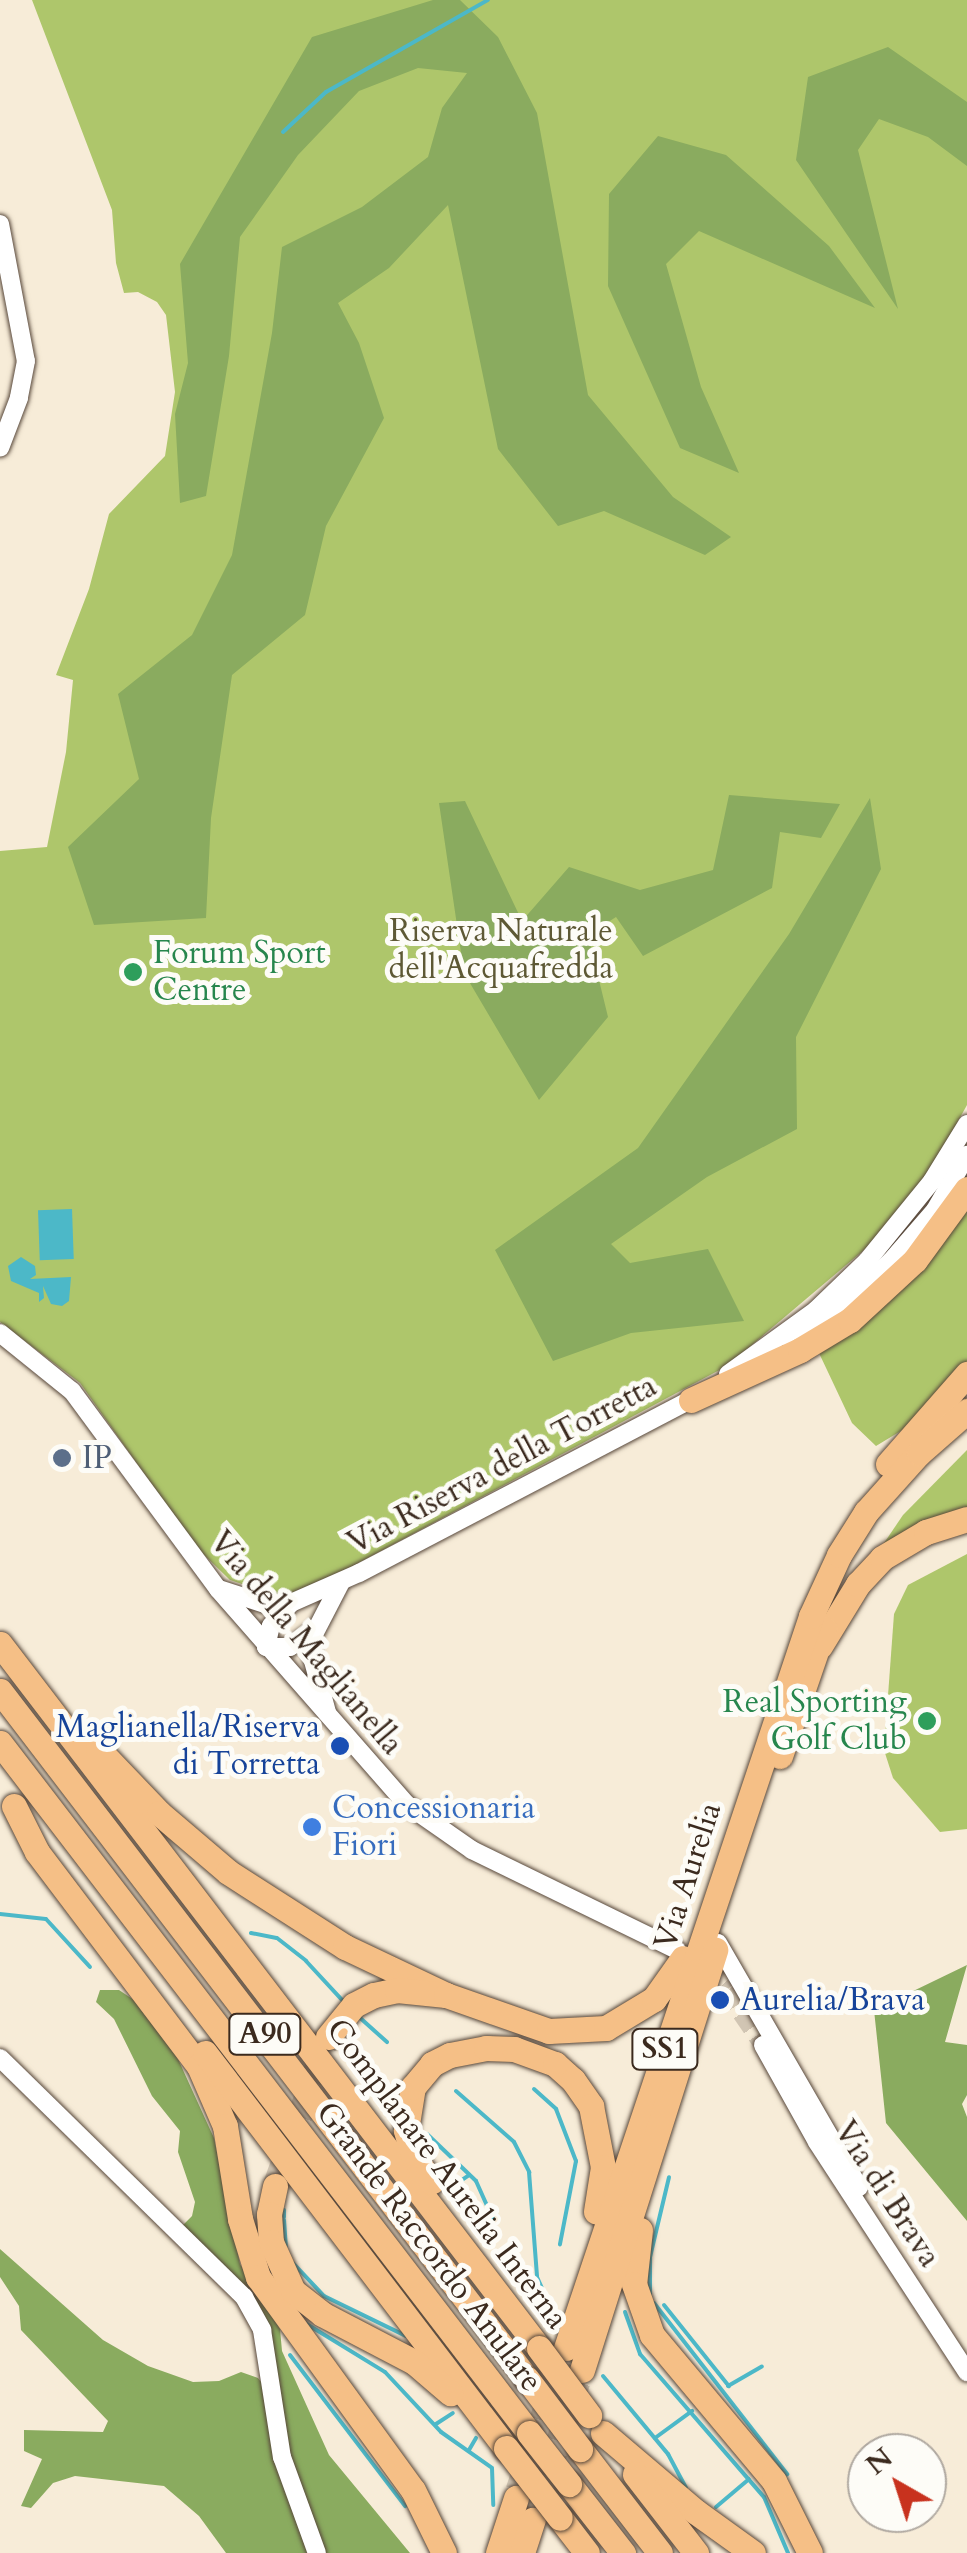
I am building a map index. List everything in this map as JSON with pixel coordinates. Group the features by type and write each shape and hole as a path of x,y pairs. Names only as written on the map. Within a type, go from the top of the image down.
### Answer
{"highway":[{"path":"691,1400 800,1350 850,1320 915,1260 967,1189"},
{"path":"811,1616 828,1556 853,1512 906,1442 967,1374"},
{"name":"Via Aurelia","path":"566,2348 811,1616 839,1555 866,1512 919,1453 967,1411"},
{"name":"Via Aurelia","path":"582,2370 814,1654 844,1582 870,1537 913,1483 967,1433"},
{"path":"814,1654 858,1584 882,1558 926,1532 967,1519"},
{"path":"0,1629 104,1756 206,1854 312,1928 446,1995 549,2031 585,2032 632,2015 660,1994 676,1972 737,1830"},
{"name":"Complanare Aurelia Interna","path":"0,1644 696,2553"},
{"name":"Grande Raccordo Anulare","path":"0,1690 660,2553"},
{"name":"Grande Raccordo Anulare","path":"0,1742 623,2553"},
{"path":"7,1797 587,2553"},
{"path":"7,1797 38,1852 198,2066 225,2126 240,2219 258,2277 413,2490 444,2553"},
{"path":"333,2029 374,1995 410,1990 446,1995"},
{"path":"686,2044 676,2112 637,2241 634,2276 638,2302 665,2355 779,2488 810,2553"},
{"path":"532,2338 502,2282 420,2167 408,2142 406,2106 420,2075 441,2058 469,2049 514,2050 555,2064 580,2087 595,2117 602,2155 602,2186 578,2286 574,2322"},
{"path":"275,2186 268,2214 270,2242 293,2291 322,2314 422,2367 501,2441"},
{"path":"596,2424 753,2553"},
{"path":"498,2553 516,2498"},
{"path":"522,2553 533,2520"}],"street":[{"path":"0,224 6,283 26,361 19,398 0,448"},
{"path":"691,1400 802,1320 868,1260 932,1181 967,1124"},
{"path":"691,1400 811,1329 867,1284 935,1210 967,1155"},
{"name":"Via della Maglianella","path":"0,1333 72,1391 218,1589 406,1804 447,1836 678,1950"},
{"name":"Via Riserva della Torretta","path":"291,1603 341,1582 691,1400"},
{"path":"291,1603 268,1631 266,1647 290,1646 313,1631 341,1582"},
{"path":"218,1589 268,1605 291,1603"},
{"path":"313,1631 312,1657 328,1718"},
{"path":"718,1944 861,2192 870,2226"},
{"name":"Via di Brava","path":"763,2044 870,2226 967,2372"},
{"path":"0,2058 244,2297 262,2330 282,2458 316,2553"}],"green space":[{"name":"Riserva Naturale dell'Acquafredda","path":"32,0 967,0 967,1105 933,1166 871,1244 727,1366 304,1592 283,1598 230,1580 196,1547 80,1383 0,1322 0,851 47,847 66,752 73,680 56,675 89,589 109,514 165,456 175,392 166,315 157,302 138,292 124,293 116,263 112,210"},
{"path":"433,0 460,0 498,37 537,113 588,395 673,497 731,537 705,555 604,511 558,526 498,449 448,205 389,268 338,303 359,343 384,418 326,526 305,615 232,675 211,818 206,918 94,925 68,847 139,779 118,694 192,635 232,555 272,333 282,247 362,207 428,157 442,108 467,73 418,68 359,91 298,155 240,237 229,356 206,496 180,503 175,414 188,363 180,264 312,37"},
{"path":"888,47 967,102 967,166 928,137 879,119 858,150 898,309 796,160 808,77"},
{"path":"658,136 726,155 829,246 875,308 699,231 666,264 701,387 739,473 680,448 608,286 609,194"},
{"path":"729,795 840,804 821,838 780,832 772,888 643,956 616,917 588,935 608,1017 539,1100 464,973 439,803 465,801 522,921 569,867 640,890 713,870"},
{"path":"870,798 881,869 796,1037 797,1129 707,1177 611,1244 630,1263 708,1249 744,1321 631,1333 553,1361 495,1250 638,1148 789,934"},
{"path":"967,1207 967,1366 909,1426 876,1446 852,1423 819,1353 839,1340"},
{"path":"967,1450 967,1510 880,1549 903,1515"},
{"name":"Real Sporting Golf Club","path":"967,1554 967,1829 940,1832 893,1778 884,1750 894,1614 908,1585"},
{"path":"967,1965 945,2042 967,2045 967,2095 962,2104 967,2117 967,2221 886,2123 874,2010"},
{"path":"100,1990 119,1990 143,2006 178,2059 214,2138 240,2264 280,2329 282,2351 329,2455 410,2553 323,2553 280,2432 264,2328 182,2226 192,2216 195,2202 178,2152 180,2131 152,2096 114,2019 96,2002"},
{"path":"0,2249 103,2340 148,2366 193,2382 219,2381 241,2372 258,2378 265,2387 268,2427 307,2553 226,2553 199,2516 164,2486 75,2476 53,2483 31,2508 21,2506 42,2459 24,2451 24,2430 103,2432 108,2421 21,2330 19,2306 0,2277"}],"water":[{"path":"72,1209 74,1259 40,1260 38,1210"},
{"path":"21,1257 35,1266 36,1275 30,1279 71,1277 69,1301 62,1306 51,1304 43,1286 44,1298 39,1302 39,1293 11,1281 8,1266"}],"waterway":[{"path":"283,132 326,92 488,0"},
{"path":"0,1914 46,1919 90,1967"},
{"path":"251,1933 277,1938 306,1961 342,2000"},
{"path":"358,2016 387,2042"},
{"path":"534,2089 556,2109 576,2161 560,2244"},
{"path":"456,2091 514,2142 529,2172 537,2277 553,2313"},
{"path":"427,2134 476,2181 493,2219"},
{"path":"450,2188 469,2175"},
{"path":"650,2294 650,2257 669,2177"},
{"path":"284,2210 284,2217"},
{"path":"284,2220 286,2246"},
{"path":"293,2263 324,2296 406,2336"},
{"path":"654,2303 787,2474"},
{"path":"664,2305 729,2386"},
{"path":"625,2312 640,2354 764,2497 788,2553"},
{"path":"305,2323 385,2372 441,2432 492,2468 493,2505"},
{"path":"290,2355 405,2506"},
{"path":"728,2386 762,2366"},
{"path":"603,2376 668,2454 686,2488"},
{"path":"655,2438 692,2411"},
{"path":"436,2424 453,2413"},
{"path":"469,2450 476,2438"},
{"path":"716,2507 749,2479"}],"tunnel":[{"path":"702,1967 726,1991 763,2045"},
{"path":"275,2186 326,2042"},
{"path":"518,2490 563,2357"},
{"path":"536,2511 579,2378"}],"place":[{"name":"Forum Sport Centre","path":"133,972"},
{"name":"IP","path":"62,1458"},
{"name":"Real Sporting Golf Club","path":"927,1721"},
{"name":"Maglianella/Riserva di Torretta","path":"340,1746"},
{"name":"Concessionaria Fiori","path":"312,1827"},
{"name":"Aurelia/Brava","path":"720,2000"}]}
